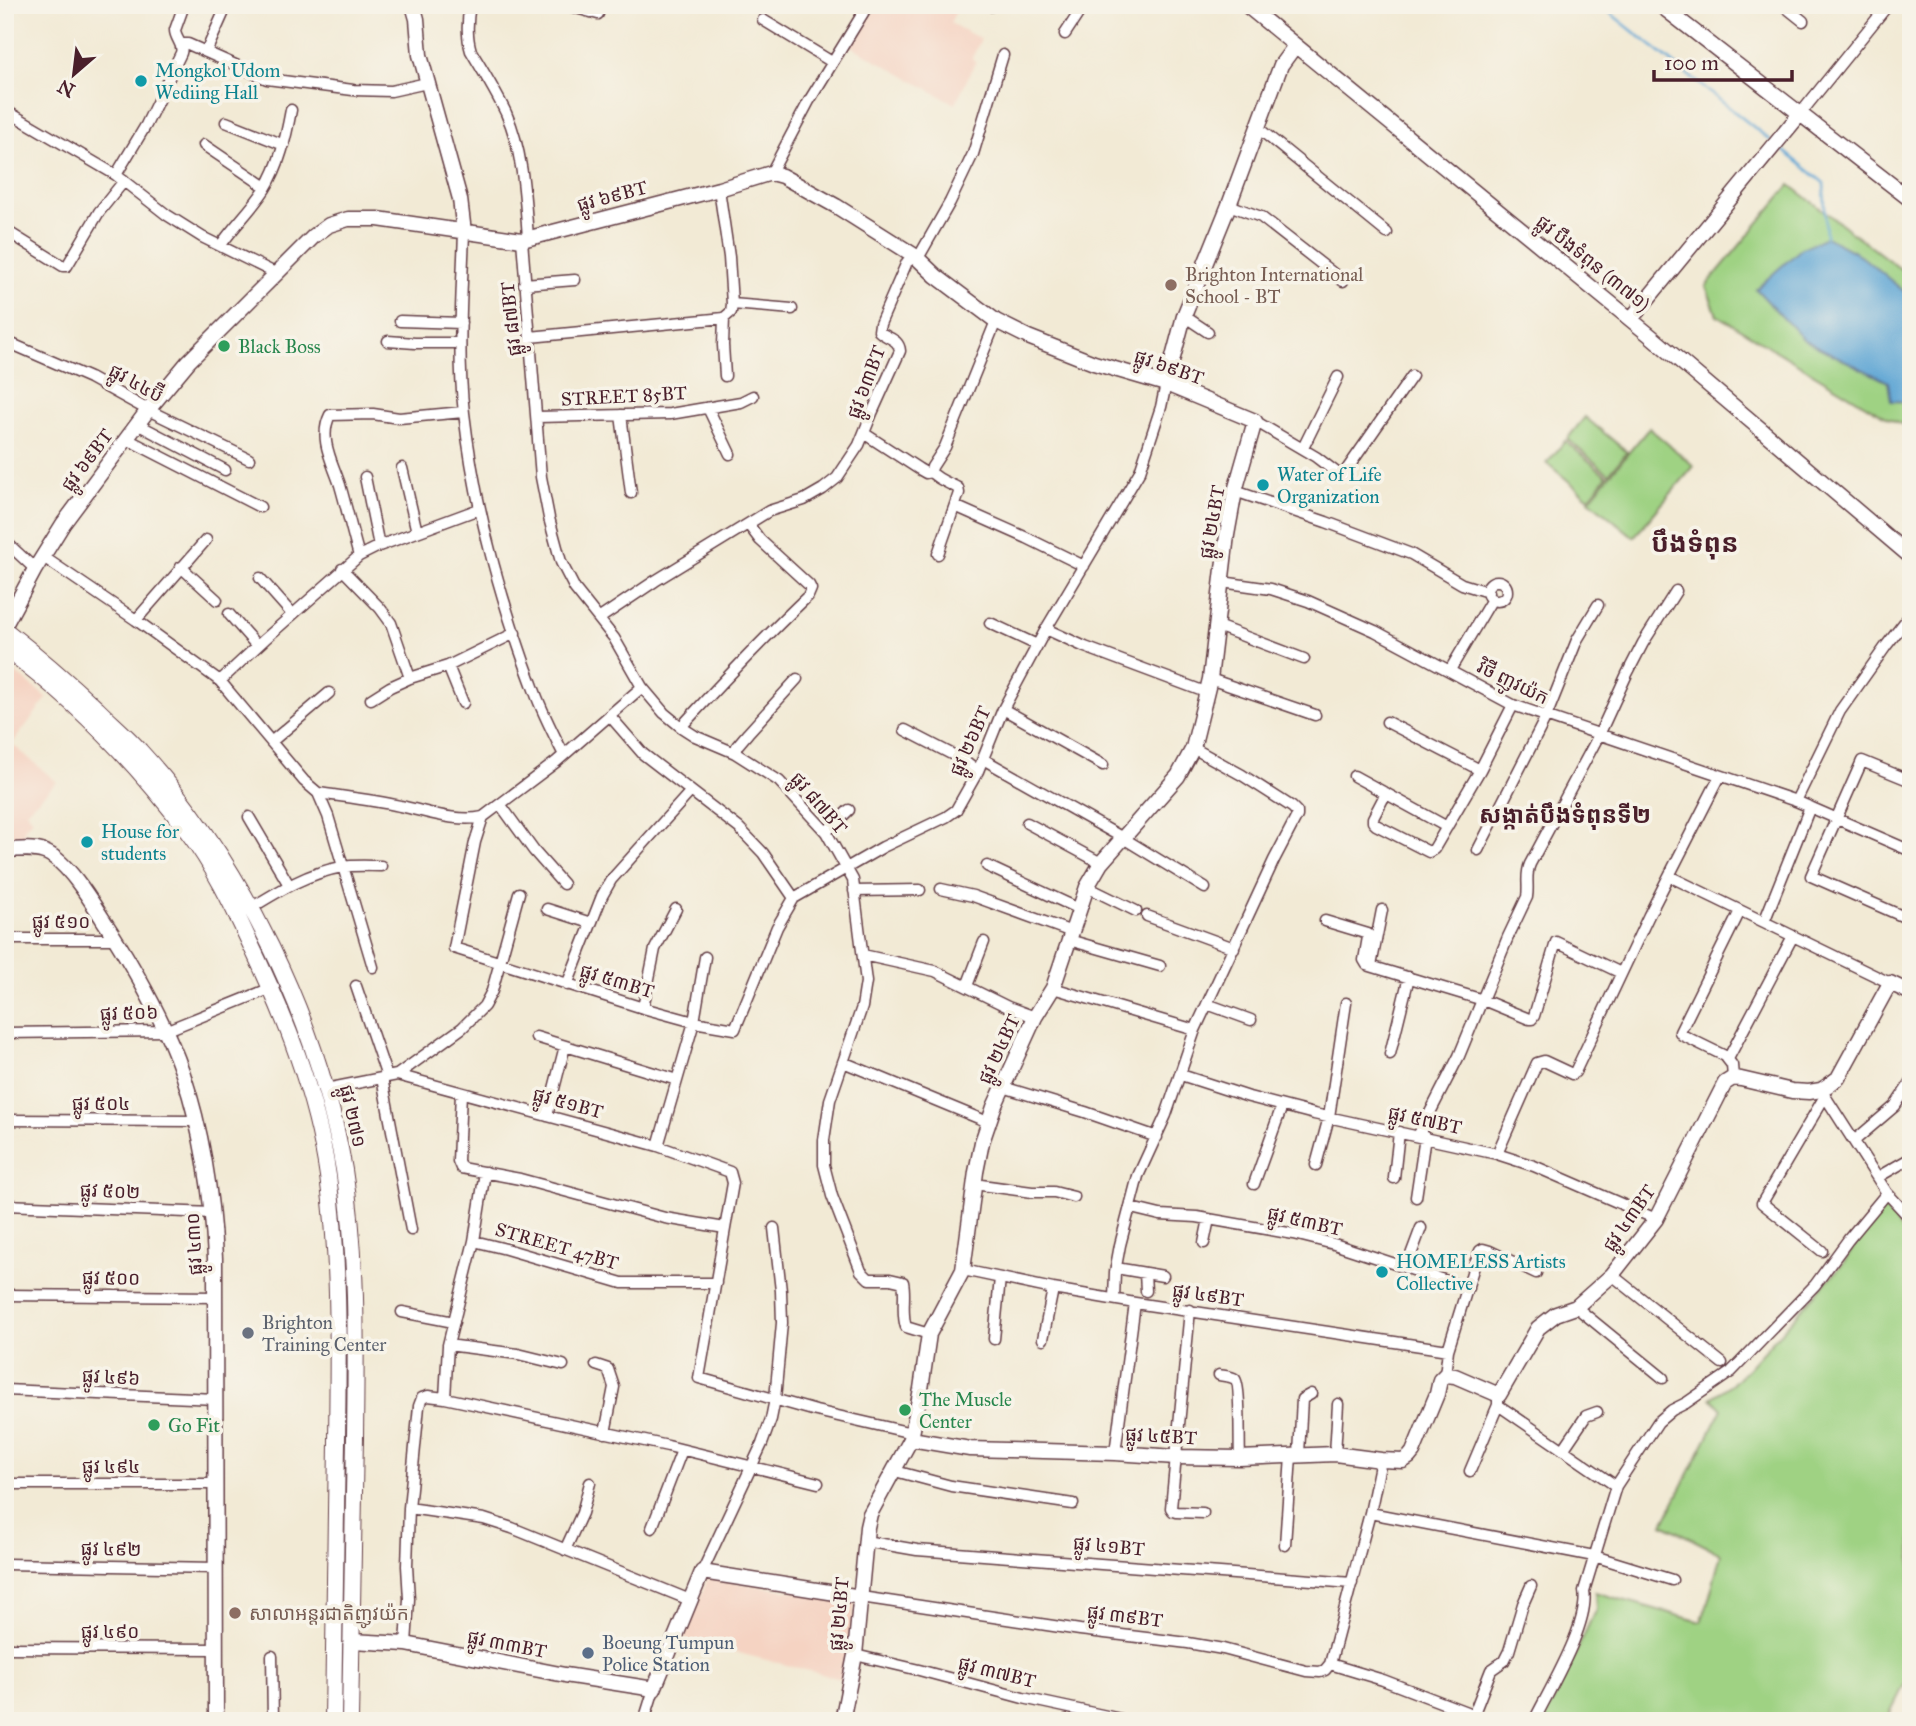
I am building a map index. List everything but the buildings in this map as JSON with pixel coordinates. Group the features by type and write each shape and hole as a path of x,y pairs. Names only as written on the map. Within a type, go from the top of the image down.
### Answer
{"main road":[{"name":"ផ្លូវ ២៧១","path":"5,627 144,754 201,826 251,908 279,985 310,1091 327,1174 337,1264 333,1721"},
{"name":"ផ្លូវ ២៧១","path":"5,648 86,715 145,777 190,835 309,1037 326,1089 344,1171 355,1264 350,1721"}],"street":[{"path":"5,230 63,266 68,266 120,178 181,53 181,44 175,30 184,5"},
{"path":"206,52 227,5"},
{"path":"413,5 420,55 460,199 464,232 460,343 463,412 479,509 497,581 515,634 536,694 564,755"},
{"name":"ផ្លូវ ៨៧BT","path":"470,5 467,34 471,51 507,114 513,132 524,195 524,284 541,477 561,562 575,589 600,618 642,687 664,713 695,736 735,753 779,781 826,832 846,867 854,891 866,982 862,1007 830,1100 824,1140 824,1165 832,1196 861,1271 869,1279 900,1280 904,1286 906,1327 929,1334"},
{"path":"565,5 598,14"},
{"path":"771,173 791,133 868,5"},
{"path":"1066,33 1084,5"},
{"name":"ផ្លូវ បឹងទំពុន (៣៧១)","path":"1246,5 1631,319 1911,557"},
{"path":"1660,5 1911,200"},
{"path":"1783,5 1803,21"},
{"path":"1631,319 1888,5"},
{"path":"763,20 832,62"},
{"path":"181,44 188,44 267,79 352,90 391,91 427,83"},
{"path":"1166,384 1184,316 1229,205 1280,65 1295,47"},
{"name":"ផ្លូវ ៦៣BT","path":"600,618 769,511 804,500 837,478 859,445 900,351 900,345 879,331 880,324 907,262 921,253 974,154 1003,55"},
{"path":"5,110 120,178 167,215 202,237 275,273"},
{"path":"221,245 266,187 284,145 291,110"},
{"path":"226,122 284,145"},
{"path":"1258,128 1387,233"},
{"path":"204,145 266,187"},
{"name":"ផ្លូវ ៦៩BT","path":"5,627 63,524 148,410 188,362 321,230 348,219 378,219 525,239 771,173 782,176 836,205 915,256 936,276 996,321 1028,337 1094,363 1166,384 1255,421 1343,475 1412,376"},
{"path":"530,337 724,318 731,312 732,304 729,257 719,189"},
{"path":"1229,205 1261,217 1343,281"},
{"path":"524,284 575,280"},
{"path":"732,304 792,309"},
{"path":"1184,316 1208,332"},
{"path":"724,318 725,376"},
{"path":"400,321 461,323"},
{"path":"931,472 945,447 996,321"},
{"name":"ផ្លូវ ៤៤ប៊ី","path":"5,341 90,378 148,410 249,459"},
{"path":"388,341 415,344 460,343"},
{"path":"1303,448 1338,377"},
{"name":"ផ្លូវ ២៦BT","path":"725,1028 735,1030 777,928 794,898 846,867 956,810 978,771 1003,709 1037,645 1140,471 1166,384"},
{"name":"STREET 85BT","path":"537,417 670,414 741,402 753,396"},
{"path":"708,408 730,454"},
{"path":"359,556 339,481 327,449 327,422 330,415 373,414 399,418 463,412"},
{"path":"621,415 631,493"},
{"name":"ផ្លូវ ២៤BT","path":"842,1721 855,1655 865,1541 870,1514 912,1436 929,1334 963,1270 974,1184 988,1122 1035,1017 1053,988 1087,887 1101,863 1178,776 1193,748 1209,686 1227,535 1235,491 1255,421"},
{"path":"137,425 225,470"},
{"path":"864,434 926,473 931,472"},
{"path":"127,439 260,507"},
{"path":"402,468 416,532"},
{"path":"931,472 958,488 959,493 938,554"},
{"path":"365,477 379,546"},
{"path":"1235,491 1411,554 1462,584 1490,596 1450,670"},
{"path":"955,506 1084,566"},
{"path":"220,681 359,556 479,509"},
{"path":"681,727 744,658 808,596 811,589 809,584 760,540 748,524"},
{"path":"136,620 206,540"},
{"path":"5,541 136,620 220,681 317,793 328,816 373,967"},
{"path":"181,567 217,600"},
{"path":"342,569 391,623 410,678"},
{"path":"260,578 292,614"},
{"name":"វិថី ញូវយ៉ក","path":"1222,582 1271,589 1308,601 1375,631 1513,705 1796,801 1911,851"},
{"path":"1416,1197 1421,1137 1527,897 1526,876 1530,863 1599,735 1643,643 1676,591"},
{"path":"1478,850 1546,718 1577,640 1598,605"},
{"path":"229,614 257,646"},
{"path":"1796,801 1840,711 1911,614"},
{"path":"990,622 1037,645"},
{"path":"1217,626 1304,659"},
{"path":"1046,629 1085,647 1209,686 1315,715"},
{"path":"371,699 390,687 448,666 515,634"},
{"path":"448,666 463,703"},
{"path":"735,753 748,733 797,679"},
{"path":"317,793 376,801 472,820 482,817 564,755 642,687"},
{"path":"271,742 329,693"},
{"path":"1385,793 1373,822 1429,852 1434,849 1480,770 1513,705"},
{"path":"1003,709 1103,765"},
{"path":"610,716 622,732 661,770 747,836 763,853 794,898"},
{"path":"1387,722 1480,770"},
{"path":"905,730 965,761 978,771"},
{"path":"1114,1299 1120,1245 1138,1177 1157,1137 1195,1030 1297,816 1297,811 1242,775 1193,748"},
{"path":"983,759 1206,888"},
{"path":"1911,781 1862,761 1811,876 1911,920"},
{"path":"1354,776 1447,827"},
{"path":"1497,1154 1538,1063 1545,1061 1572,1074 1575,1072 1621,973 1720,776"},
{"path":"567,985 602,896 611,880 691,791"},
{"path":"500,804 563,884"},
{"path":"1763,922 1810,807"},
{"path":"826,832 849,810"},
{"path":"249,817 289,885"},
{"name":"ផ្លូវ ៥៣BT","path":"482,817 454,947 643,1008 725,1028"},
{"path":"1027,823 1101,863"},
{"name":"ផ្លូវ ៤៣០","path":"5,849 38,850 58,860 85,891 142,984 165,1031 183,1075 196,1121 213,1213 216,1297 216,1721"},
{"path":"251,908 289,885 315,874 344,866 381,866"},
{"path":"986,866 1079,909"},
{"path":"1669,876 1911,993"},
{"path":"1087,887 1141,914 1234,948"},
{"path":"941,889 973,896 1071,936 1160,966"},
{"path":"854,891 920,890"},
{"path":"326,1089 389,1077 462,1028 484,1006 492,991 519,893"},
{"path":"547,909 591,923"},
{"path":"643,1008 655,949 676,909"},
{"path":"1371,966 1382,910"},
{"path":"1740,911 1680,1032 1728,1059 1732,1065 1733,1078 1792,1091 1823,1093"},
{"path":"1325,920 1368,934 1364,960 1367,965 1483,1000 1532,1019 1556,942 1621,973"},
{"path":"1728,1059 1793,936"},
{"name":"ផ្លូវ ៥១០","path":"5,939 116,939"},
{"path":"967,986 984,942"},
{"path":"863,955 934,971 1035,1017"},
{"path":"659,1146 694,1021 705,957"},
{"path":"1391,1054 1409,977"},
{"path":"1822,1251 1763,1205 1762,1200 1823,1093 1838,1078 1891,984"},
{"name":"ផ្លូវ ៥០៦","path":"5,1033 165,1031 279,985"},
{"path":"356,986 389,1077 411,1230"},
{"path":"1053,988 1195,1030"},
{"path":"1316,1165 1329,1117 1346,1003"},
{"path":"1207,1004 1251,1020"},
{"path":"536,1037 677,1080"},
{"path":"547,1116 565,1046"},
{"path":"842,1062 988,1122"},
{"name":"ផ្លូវ ៥៧BT","path":"1181,1075 1282,1106 1497,1154 1556,1175 1656,1219"},
{"name":"ផ្លូវ ៥១BT","path":"389,1077 461,1093 659,1146 727,1170 732,1175 733,1183 725,1228"},
{"name":"ផ្លូវ ៤៣BT","path":"1498,1400 1538,1328 1556,1314 1576,1307 1612,1275 1656,1219 1722,1087 1733,1078"},
{"path":"1854,1141 1895,1106 1911,1082"},
{"path":"1003,1087 1157,1137"},
{"path":"461,1093 461,1168 520,1179 654,1215 725,1228 699,1378 912,1436"},
{"path":"1823,1093 1887,1193 1911,1219"},
{"path":"1254,1184 1282,1106"},
{"name":"ផ្លូវ ៥០៤","path":"5,1120 196,1121"},
{"path":"1394,1178 1399,1132"},
{"path":"1878,1177 1911,1158"},
{"path":"445,1398 449,1345 474,1241 485,1172"},
{"path":"974,1184 1032,1192 1054,1192 1074,1197"},
{"path":"1534,1721 1580,1625 1585,1607 1584,1591 1616,1486 1658,1422 1731,1372 1815,1285 1887,1193"},
{"name":"ផ្លូវ ៥០២","path":"5,1205 213,1213"},
{"name":"ផ្លូវ ៥៣BT","path":"1131,1208 1160,1215 1209,1219 1294,1234 1334,1244 1468,1288"},
{"path":"1204,1243 1209,1219"},
{"path":"644,1721 654,1689 702,1572 771,1419 782,1323 774,1228"},
{"path":"1406,1268 1421,1228"},
{"name":"STREET 47BT","path":"474,1241 622,1283 716,1283"},
{"path":"1536,1273 1483,1249 1480,1251 1448,1350 1446,1375 1455,1376 1498,1400 1563,1450 1616,1486"},
{"path":"1116,1268 1163,1276"},
{"name":"ផ្លូវ ៤៩BT","path":"963,1270 1135,1303 1448,1350"},
{"path":"1145,1273 1146,1291"},
{"path":"1612,1275 1722,1363"},
{"path":"994,1339 1000,1278"},
{"path":"1043,1339 1053,1289"},
{"name":"ផ្លូវ ៥០០","path":"5,1295 216,1297"},
{"path":"1115,1453 1135,1303"},
{"path":"1576,1307 1663,1378"},
{"path":"1190,1310 1172,1510 1203,1513"},
{"path":"401,1312 454,1322"},
{"path":"449,1345 518,1354 563,1365"},
{"path":"596,1365 608,1369 614,1387 605,1433"},
{"path":"1219,1375 1232,1377 1238,1382 1240,1458"},
{"name":"ផ្លូវ ៤៥BT","path":"912,1436 970,1449 1240,1458 1335,1454 1403,1461 1413,1452 1440,1380 1446,1375"},
{"name":"ផ្លូវ ៤៩៦","path":"5,1390 216,1399"},
{"path":"1285,1545 1302,1399 1311,1394"},
{"path":"405,1644 409,1599 409,1508 422,1398 445,1398 818,1483"},
{"path":"1470,1471 1498,1400"},
{"path":"1335,1454 1338,1404"},
{"path":"1563,1450 1586,1416 1597,1412"},
{"path":"652,1528 682,1450"},
{"path":"1381,1460 1370,1513 1330,1664 1383,1680 1474,1718 1490,1721"},
{"path":"895,1471 951,1486 1073,1504"},
{"path":"565,1550 582,1513 590,1483"},
{"name":"ផ្លូវ ៤៩៤","path":"5,1484 216,1484"},
{"path":"409,1508 484,1519 512,1528 691,1600"},
{"path":"1370,1513 1594,1556 1672,1580"},
{"name":"ផ្លូវ ៤១BT","path":"865,1541 917,1550 1352,1583"},
{"name":"ផ្លូវ ៤៩២","path":"5,1564 216,1568"},
{"name":"ផ្លូវ ៣៩BT","path":"702,1572 1080,1630 1188,1643 1306,1671 1320,1672 1330,1664"},
{"path":"1474,1718 1491,1670 1504,1661 1509,1651 1522,1604 1531,1586"},
{"name":"ផ្លូវ ៣៣BT","path":"352,1641 405,1644 654,1689"},
{"name":"ផ្លូវ ៤៩០","path":"5,1648 215,1649"},
{"name":"ផ្លូវ ៣៧BT","path":"855,1655 1024,1698 1130,1721"},
{"path":"272,1656 273,1721"}],"shaded area":[{"path":"877,5 959,5 950,23 981,39 972,58 976,61 955,104 849,45"},
{"path":"5,664 47,698 12,744 57,782 26,811 33,819 25,827 21,846 5,846"},
{"path":"708,1578 855,1601 845,1680 684,1639"},
{"path":"366,1709 437,1714 478,1721 366,1721"}],"green space":[{"path":"1790,185 1911,277 1911,428 1887,418 1717,315 1706,286"},
{"path":"1585,417 1627,452 1609,474 1567,439"},
{"path":"1649,428 1694,466 1634,537 1589,500"},
{"path":"1565,441 1607,476 1589,498 1547,463"},
{"path":"1882,1204 1904,1233 1911,1237 1911,1671 1886,1721 1544,1721 1596,1609 1595,1592 1701,1622 1721,1554 1663,1524 1722,1409 1711,1398 1738,1379 1843,1264"}],"water":[{"path":"1826,237 1860,255 1911,297 1911,402 1891,401 1888,382 1804,340 1756,289 1802,248"}],"waterway":[{"path":"1600,5 1770,140"},
{"path":"1778,146 1824,183 1826,237"}],"place":[{"name":"Mongkol Udom Wediing Hall","path":"141,81"},
{"name":"Brighton International School - BT","path":"1171,285"},
{"name":"Black Boss","path":"224,346"},
{"name":"Water of Life Organization","path":"1263,485"},
{"name":"House for students","path":"87,842"},
{"name":"HOMELESS Artists Collective","path":"1382,1272"},
{"name":"Brighton Training Center","path":"248,1333"},
{"name":"The Muscle Center","path":"905,1410"},
{"name":"Go Fit","path":"154,1425"},
{"name":"សាលាអន្តរជាតិញូវយ៉ក","path":"235,1613"},
{"name":"Boeung Tumpun Police Station","path":"588,1653"}],"district":[{"name":"បឹងទំពុន","path":"1695,543"},
{"name":"សង្កាត់បឹងទំពុនទី២","path":"1565,815"}]}
